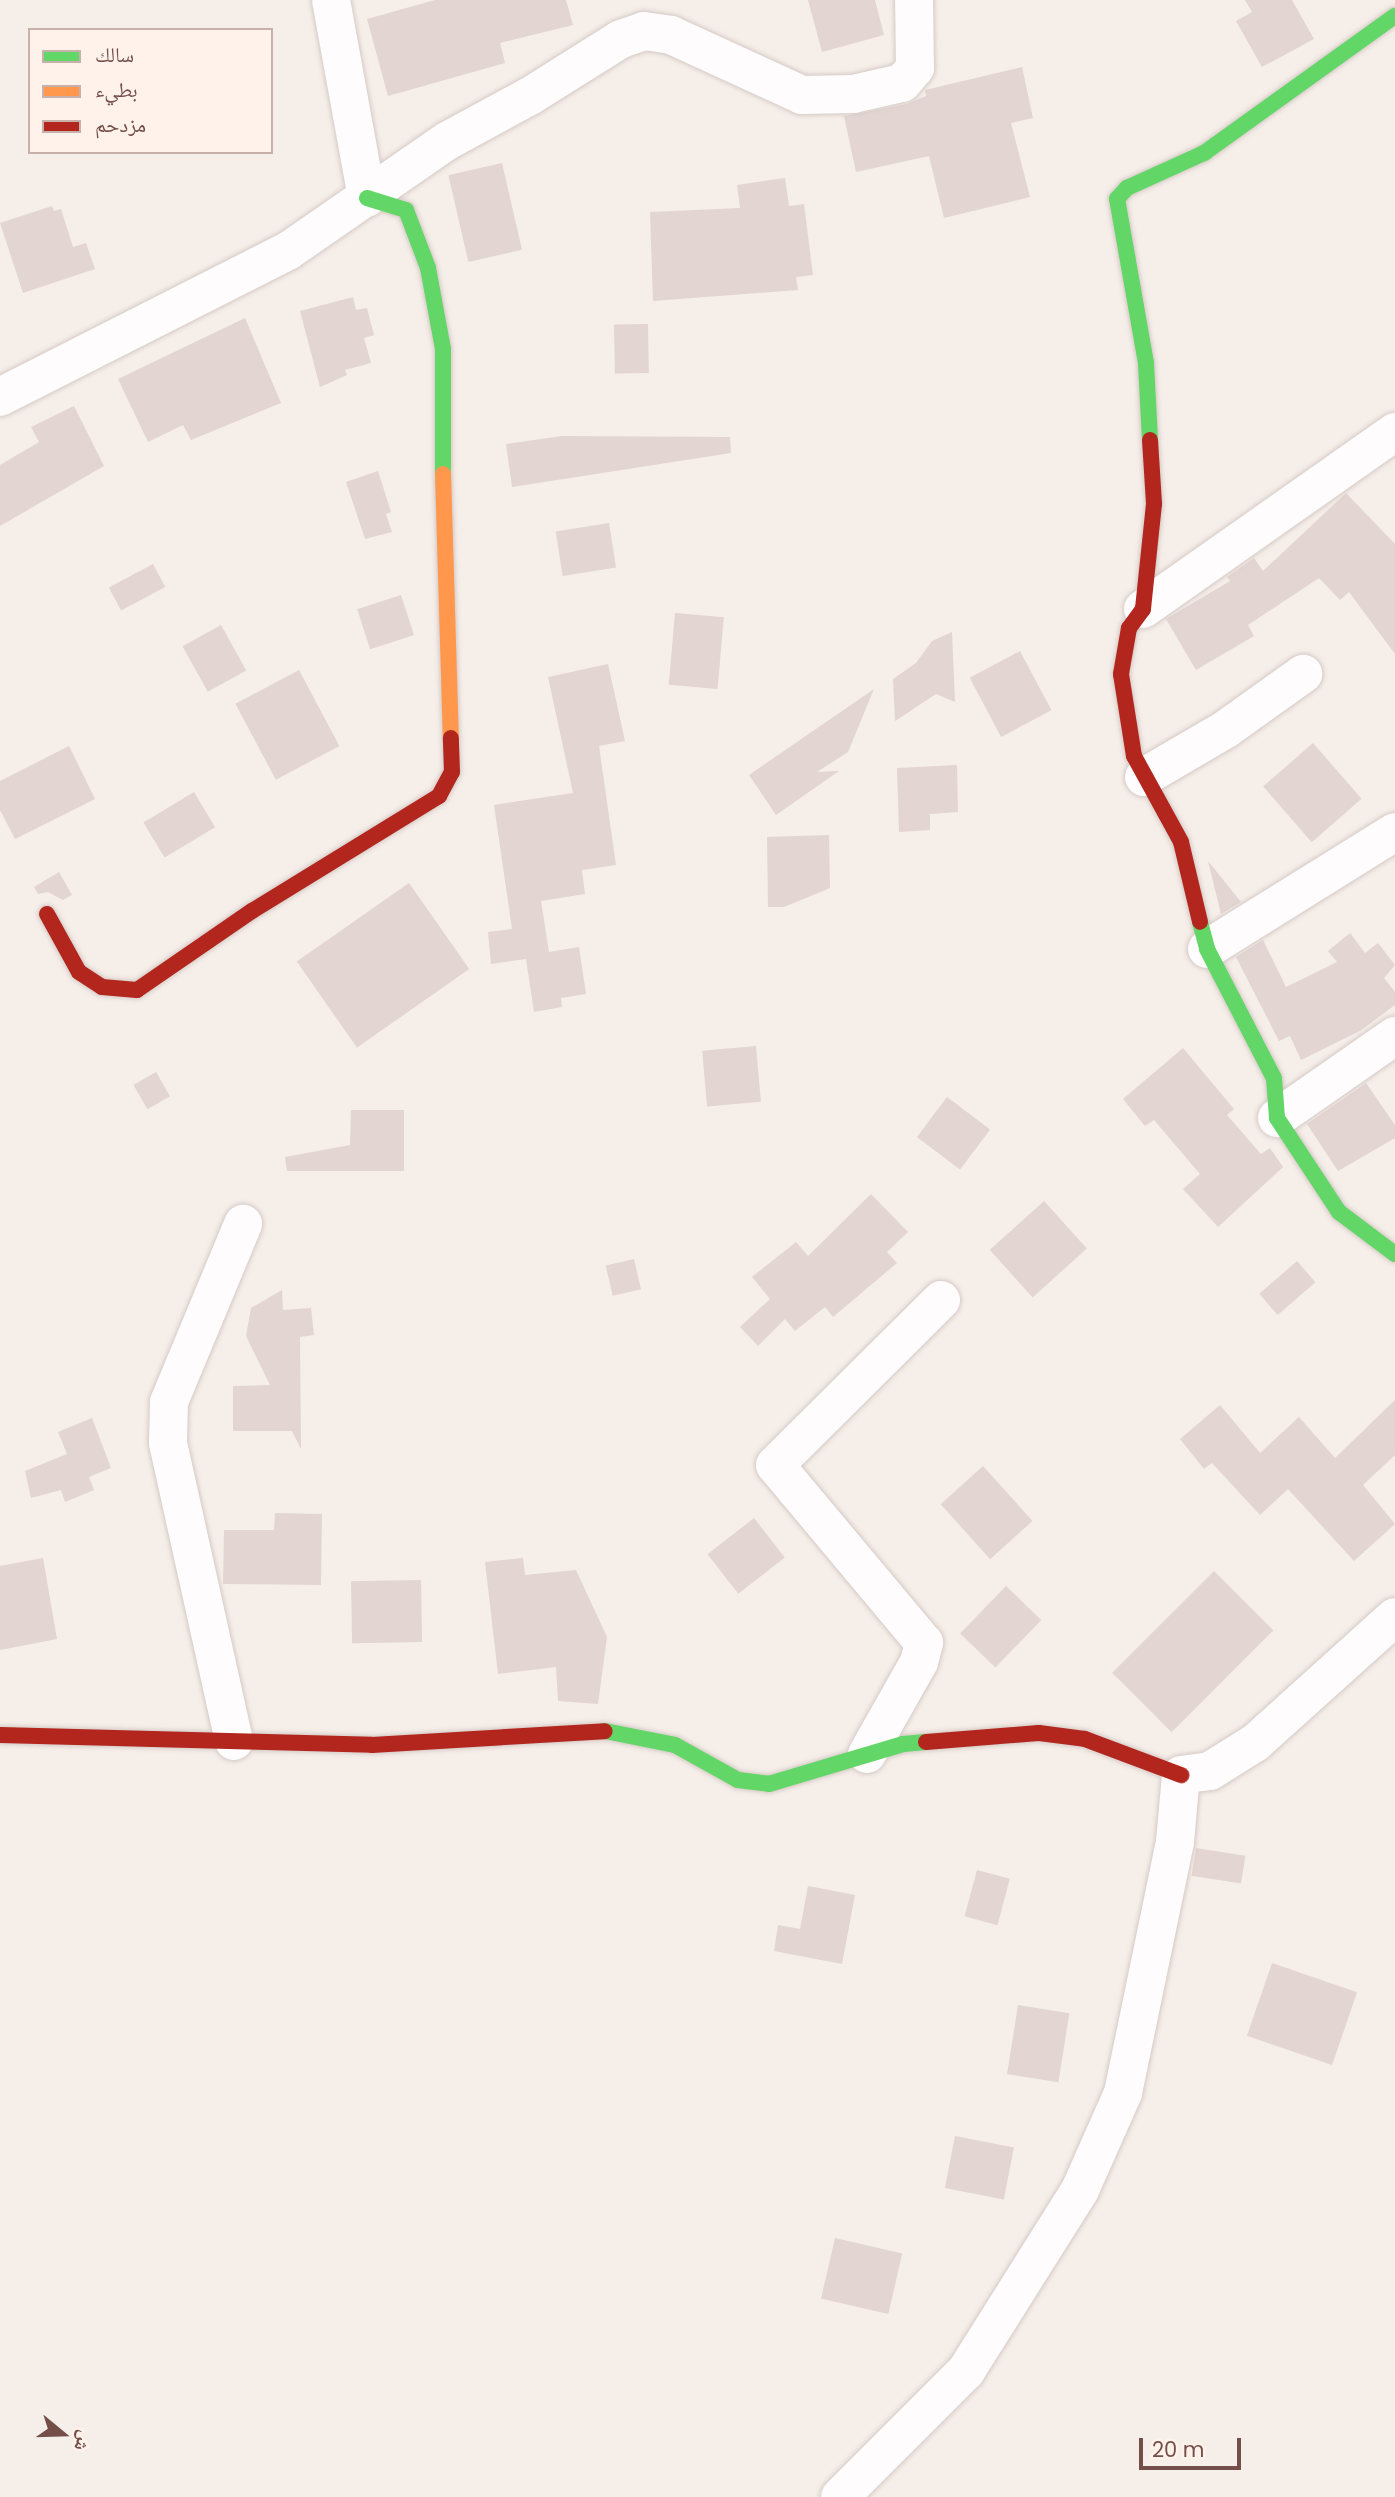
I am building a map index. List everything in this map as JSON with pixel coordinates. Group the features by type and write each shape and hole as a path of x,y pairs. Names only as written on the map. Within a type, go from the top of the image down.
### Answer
{"street":[{"path":"331,0 367,198"},
{"path":"0,397 288,251 447,141 530,96 621,39 644,31 671,35 802,95 853,94 902,83 915,68 914,0"},
{"path":"1143,609 1154,504 1146,363 1116,213 1117,199 1126,188 1204,153 1395,16"},
{"path":"47,914 79,972 102,986 137,990 252,911 439,796 452,772 443,553 443,349 428,268 406,210 367,198"},
{"path":"1395,432 1143,609 1129,628 1121,674 1126,722 1144,777 1181,842 1208,950 1274,1078 1276,1118 1339,1212 1395,1254"},
{"path":"1144,777 1226,729 1303,674"},
{"path":"1208,950 1395,832"},
{"path":"1276,1118 1395,1035"},
{"path":"234,1741 168,1443 169,1402 243,1224"},
{"path":"867,1754 919,1662 924,1643 775,1465 941,1300"},
{"path":"0,1735 372,1745 587,1730 627,1733 675,1745 738,1780 769,1784 903,1744 1039,1733 1084,1739 1181,1775 1210,1771 1255,1743 1395,1617"},
{"path":"840,2497 966,2371 1080,2190 1123,2093 1171,1869 1181,1775"}],"building":[{"path":"435,0 566,0 573,25 500,43 505,63 388,96 367,19"},
{"path":"808,0 875,0 884,35 822,52"},
{"path":"1245,0 1292,0 1314,39 1262,67 1236,21 1252,12"},
{"path":"1022,67 1033,118 1011,123 1030,197 944,218 929,156 856,172 844,116 907,104 926,96 925,90"},
{"path":"502,163 522,250 468,262 448,175"},
{"path":"785,178 789,206 804,204 813,275 796,277 798,290 653,301 650,212 740,208 737,185"},
{"path":"52,206 54,211 61,209 73,247 86,243 95,269 23,293 0,223"},
{"path":"353,297 356,310 367,308 374,335 364,338 371,363 345,370 347,375 320,387 300,311"},
{"path":"245,318 281,403 191,440 183,425 148,442 118,379"},
{"path":"648,324 649,373 615,374 614,325"},
{"path":"74,406 104,466 0,526 0,465 39,442 31,427"},
{"path":"562,436 730,437 731,453 512,487 506,444"},
{"path":"378,471 391,512 386,514 392,532 365,539 346,482"},
{"path":"1346,493 1395,544 1395,654 1349,592 1340,600 1319,578 1248,625 1254,636 1196,670 1166,619 1230,581 1227,577 1254,558 1263,571"},
{"path":"609,523 616,567 563,576 556,531"},
{"path":"153,564 165,587 121,610 109,587"},
{"path":"401,595 414,635 370,649 357,609"},
{"path":"675,613 724,617 718,689 669,685"},
{"path":"221,625 246,670 208,692 183,646"},
{"path":"952,632 955,702 936,694 895,721 893,679 916,663 932,641"},
{"path":"1020,651 1051,710 1001,737 970,678"},
{"path":"608,664 625,741 599,746 616,865 582,870 585,894 541,901 549,952 579,947 586,994 561,998 562,1007 534,1012 526,959 491,964 488,932 512,929 494,805 573,793 548,677"},
{"path":"299,670 339,746 276,780 235,704"},
{"path":"874,689 848,752 817,772 839,771 776,815 749,775"},
{"path":"1313,743 1362,799 1312,842 1263,786"},
{"path":"69,746 95,799 15,839 0,810 0,781"},
{"path":"957,765 958,812 930,814 930,830 899,832 897,768"},
{"path":"194,792 215,827 165,858 143,822"},
{"path":"829,835 830,888 784,907 768,907 767,837"},
{"path":"1208,861 1241,902 1221,914"},
{"path":"59,872 72,895 63,900 48,892 38,894 34,887"},
{"path":"409,883 469,969 357,1048 297,962"},
{"path":"1350,933 1365,953 1378,943 1395,965 1384,978 1395,992 1395,1005 1360,1031 1301,1060 1290,1036 1279,1041 1236,957 1263,940 1286,987 1337,962 1328,951"},
{"path":"756,1046 761,1102 707,1106 702,1051"},
{"path":"1183,1048 1234,1109 1227,1115 1261,1154 1270,1148 1283,1167 1218,1227 1183,1189 1200,1174 1154,1120 1145,1126 1123,1099"},
{"path":"156,1072 170,1096 147,1109 133,1085"},
{"path":"1366,1083 1395,1125 1395,1138 1338,1171 1307,1124"},
{"path":"947,1097 990,1129 960,1169 917,1137"},
{"path":"351,1110 404,1110 404,1171 287,1171 285,1157 350,1145"},
{"path":"871,1194 908,1232 887,1252 897,1263 833,1317 825,1307 795,1331 785,1319 758,1346 740,1327 770,1299 752,1277 796,1242 808,1256"},
{"path":"1044,1201 1087,1249 1033,1297 990,1250"},
{"path":"634,1259 641,1289 613,1296 606,1266"},
{"path":"1297,1261 1315,1282 1278,1315 1259,1294"},
{"path":"282,1290 283,1310 311,1308 314,1335 300,1337 301,1449 292,1431 233,1431 233,1386 270,1385 246,1336 251,1308"},
{"path":"1395,1400 1395,1455 1363,1485 1395,1524 1354,1561 1288,1489 1260,1515 1212,1463 1204,1469 1180,1439 1220,1405 1260,1453 1299,1417 1335,1458"},
{"path":"92,1418 111,1468 89,1477 94,1490 65,1502 61,1490 31,1498 25,1471 67,1454 58,1432"},
{"path":"983,1466 1033,1521 990,1559 941,1504"},
{"path":"275,1513 322,1514 321,1585 223,1584 224,1530 274,1530"},
{"path":"754,1518 785,1557 738,1594 708,1554"},
{"path":"43,1558 57,1639 0,1650 0,1566"},
{"path":"523,1558 525,1575 576,1570 607,1637 598,1704 558,1701 556,1667 498,1674 485,1562"},
{"path":"1214,1571 1273,1630 1172,1732 1112,1673"},
{"path":"421,1580 422,1642 352,1643 351,1581"},
{"path":"1006,1586 1041,1620 995,1668 960,1633"},
{"path":"1196,1848 1245,1856 1241,1883 1192,1876"},
{"path":"977,1870 1010,1879 997,1925 965,1916"},
{"path":"808,1886 855,1895 842,1964 774,1951 778,1925 800,1929"},
{"path":"1272,1963 1357,1992 1332,2065 1247,2036"},
{"path":"1018,2005 1069,2013 1058,2082 1007,2074"},
{"path":"955,2136 1014,2147 1004,2199 945,2188"},
{"path":"835,2238 902,2254 888,2314 821,2298"}],"traffic: fast":[{"path":"1150,440 1146,363 1117,199 1127,188 1204,153 1395,16"},
{"path":"367,198 406,210 428,268 443,349 443,474"},
{"path":"1200,922 1207,949 1274,1078 1277,1118 1339,1212 1395,1254"},
{"path":"605,1731 675,1745 738,1780 769,1784 903,1744 926,1742"}],"traffic: slow":[{"path":"443,474 451,738"}],"traffic: jam":[{"path":"1150,440 1154,504 1143,609 1129,628 1121,674 1134,756 1181,842 1200,922"},
{"path":"47,914 79,972 102,987 137,990 252,911 439,796 452,772 451,738"},
{"path":"0,1735 372,1745 605,1731"},
{"path":"926,1742 1039,1733 1085,1739 1181,1775"}]}
